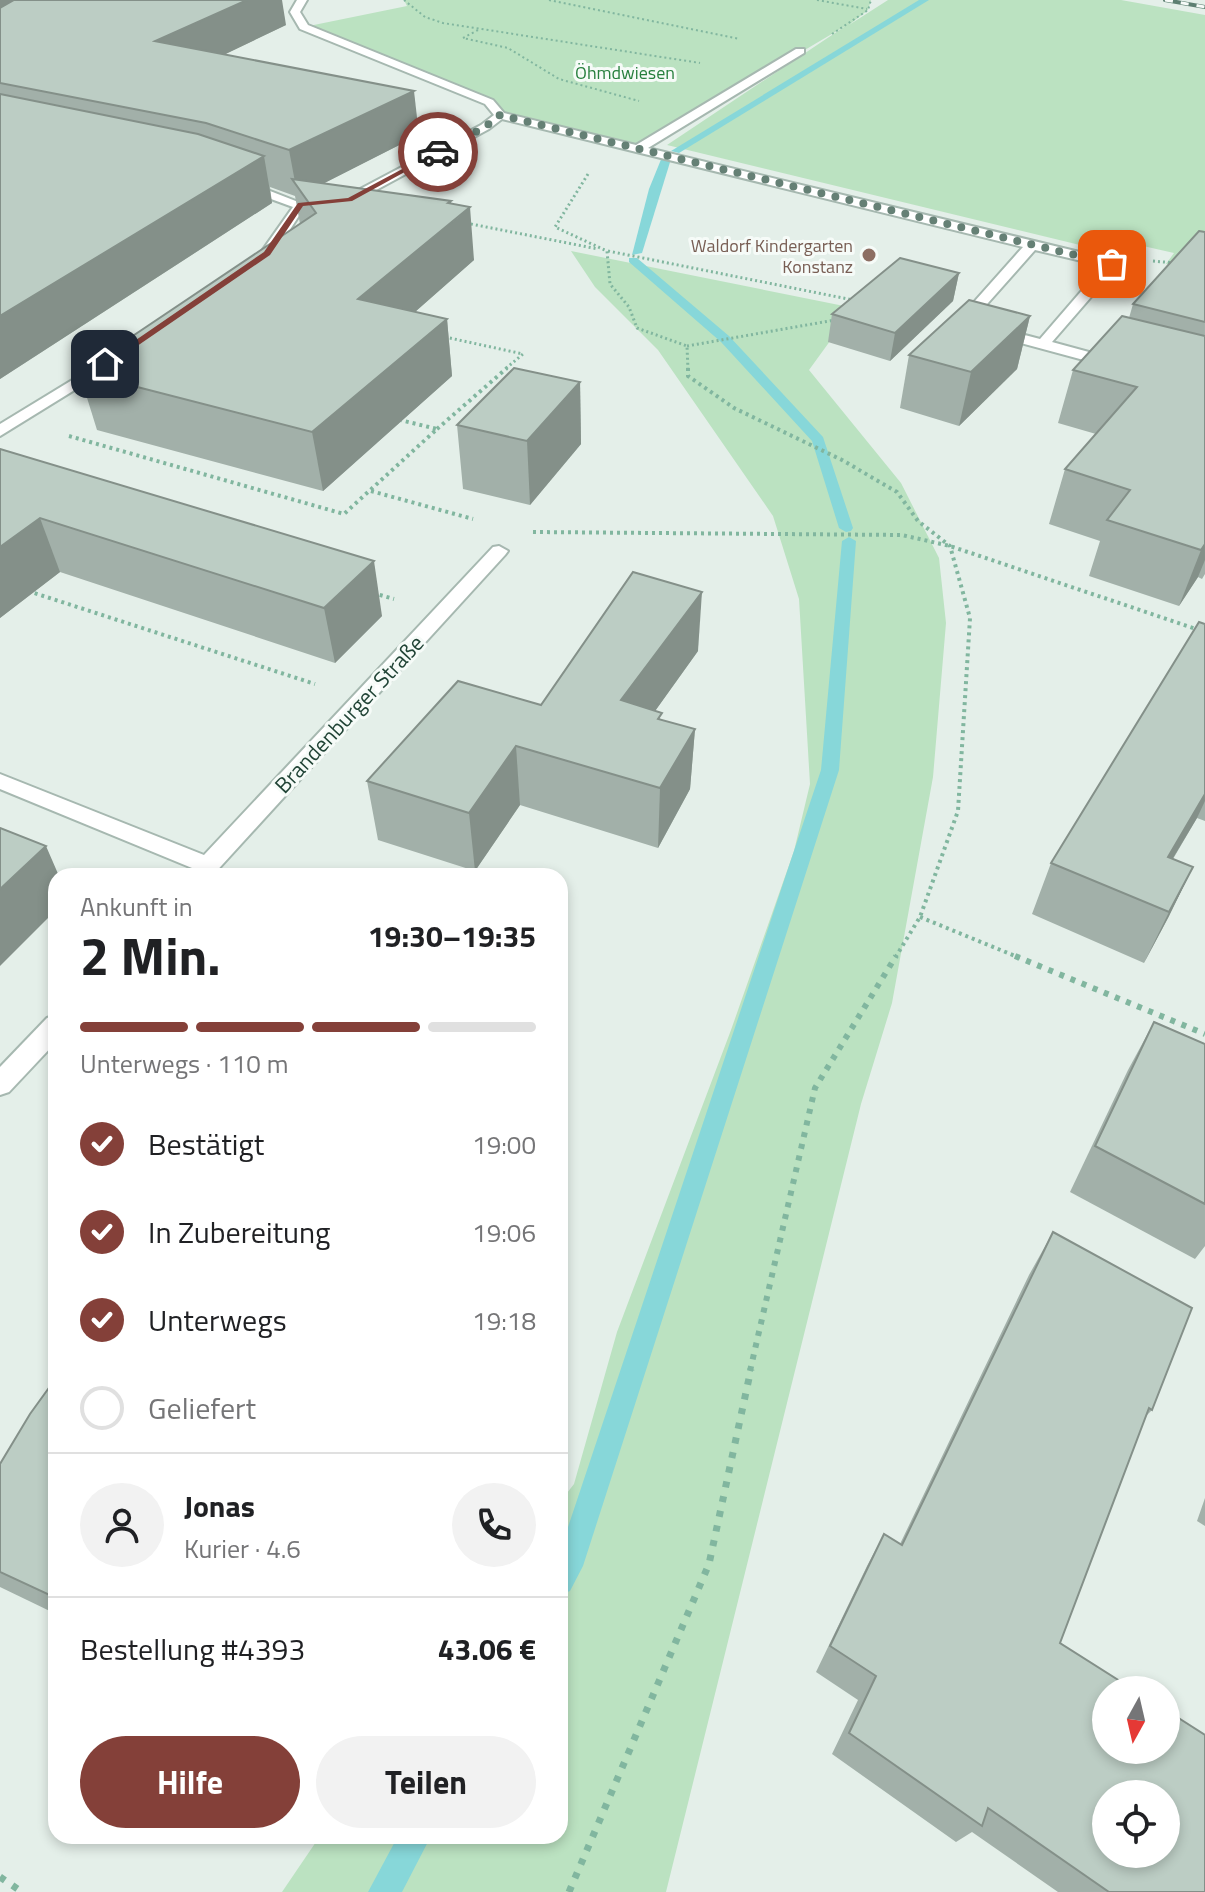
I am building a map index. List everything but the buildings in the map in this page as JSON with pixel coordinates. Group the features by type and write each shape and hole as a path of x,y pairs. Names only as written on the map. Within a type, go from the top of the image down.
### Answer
{"street":[{"path":"302,0 295,12 304,27 489,102 500,115 1112,264 1043,344"},
{"path":"639,148 800,51"},
{"path":"223,178 313,203 350,199 485,127 500,115"},
{"path":"242,271 267,254 313,203"},
{"path":"1032,245 963,323 1131,368"},
{"path":"0,431 127,350"},
{"name":"Brandenburger Straße","path":"206,868 499,551"},
{"path":"0,781 196,868"},
{"path":"0,1084 48,1033"}],"path":[{"path":"404,0 425,17 480,29 656,54 760,75"},
{"path":"549,0 800,51 868,10 871,0"},
{"path":"817,0 868,10"},
{"path":"480,29 463,38 508,48 559,79 694,115"},
{"path":"600,139 585,181 555,227 607,251"},
{"path":"456,221 867,303"},
{"path":"607,251 610,284 629,307 637,328 687,346 835,320"},
{"path":"1161,260 1176,264"},
{"path":"16,421 344,514 523,354 432,334"},
{"path":"569,1892 709,1564 787,1201 815,1088 920,917 958,811 970,618 950,546 918,521 897,492 842,460 734,408 688,376 687,346"},
{"path":"390,417 437,429"},
{"path":"370,490 517,532 902,535 950,546 1205,632"},
{"path":"499,551 517,532"},
{"path":"15,587 361,700"},
{"path":"366,591 442,613"},
{"path":"920,917 1205,1034"},
{"path":"0,1877 22,1892"}],"green space":[{"name":"Öhmdwiesen","path":"404,0 871,0 868,10 849,25 888,0 1121,0 1205,15 1205,274 1166,264 1174,253 1143,246 1117,254 667,145 847,25 639,148 500,115 489,102 304,27 407,6"},
{"path":"571,251 854,308 809,370 901,483 939,558 946,623 933,777 892,1003 861,1104 666,1892 282,1892 315,1844 568,1844 568,1492 574,1484 617,1332 731,1030 794,851 810,784 799,599 773,516 658,350 595,287"}],"waterway":[{"path":"676,151 925,0"},
{"path":"636,253 666,159"},
{"path":"633,260 725,339 818,440 846,528"},
{"path":"568,1568 830,770 849,541"},
{"path":"384,1892 411,1844"}],"railway":[{"path":"1165,0 1205,7"}],"way so far":[{"path":"438,152 485,127 500,115 1112,264"}],"place":[{"name":"Waldorf Kindergarten Konstanz","path":"869,255"}],"route":[{"path":"105,364 267,254 300,205 350,199 438,152"}]}
